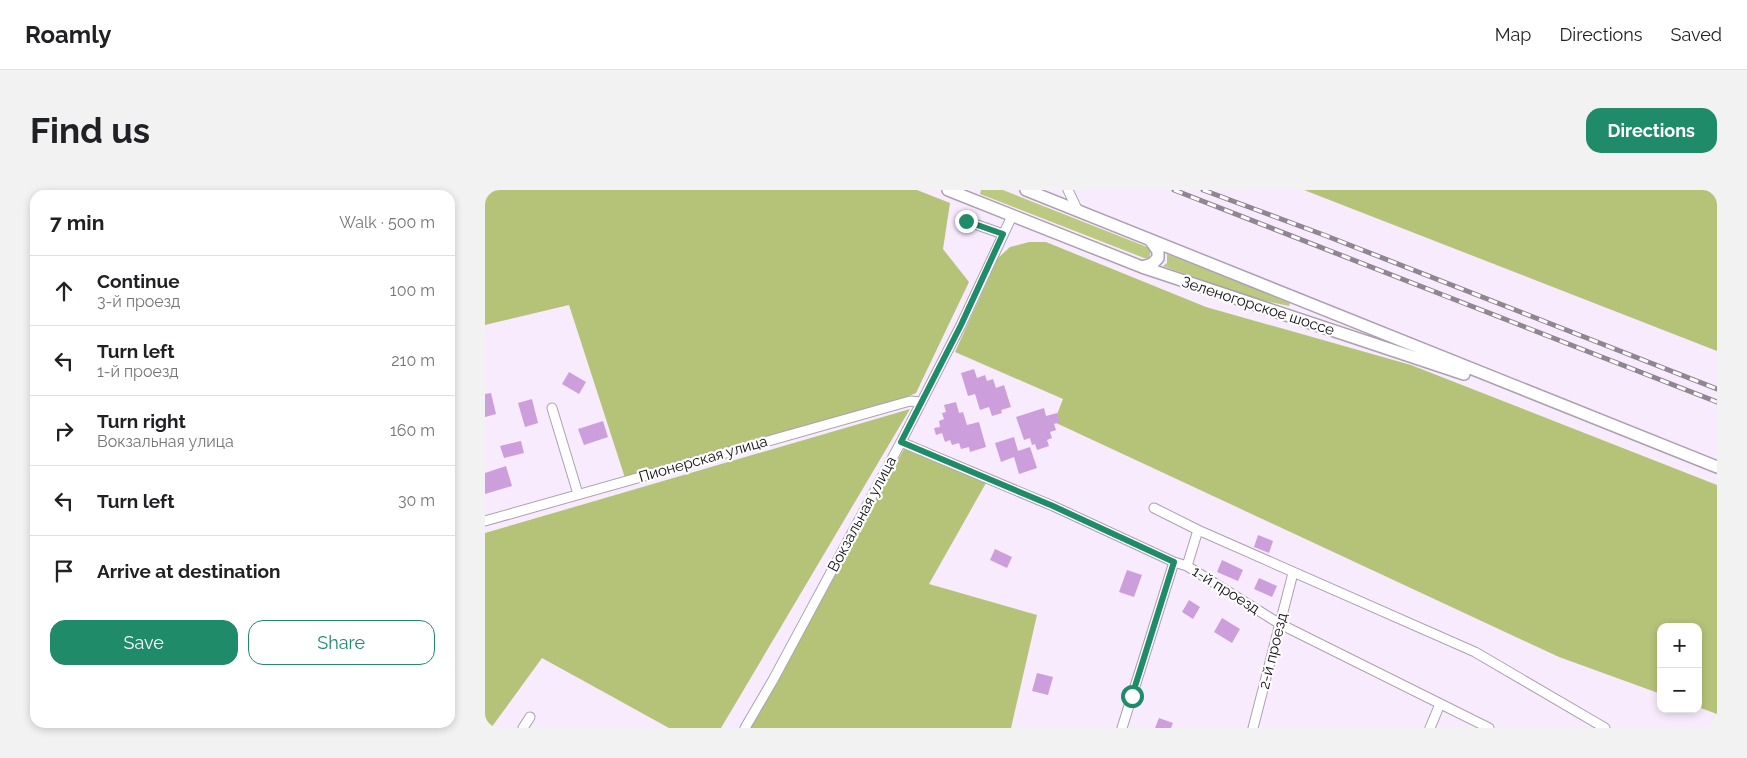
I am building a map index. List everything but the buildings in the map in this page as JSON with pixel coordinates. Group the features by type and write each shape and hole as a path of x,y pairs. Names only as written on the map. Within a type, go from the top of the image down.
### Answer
{"main road":[{"name":"Зеленогорское шоссе","path":"948,190 1141,267 1572,410"},
{"name":"Зеленогорское шоссе","path":"1026,190 1572,410 1717,466"},
{"path":"1141,267 1152,264 1158,258 1158,251 1151,241"}],"street":[{"path":"1068,190 1078,211"},
{"name":"Вокзальная улица","path":"745,728 773,680 901,442 961,325 1012,216"},
{"path":"966,221 1003,234"},
{"name":"Пионерская улица","path":"485,521 910,401 921,402"},
{"path":"553,408 578,494"},
{"name":"1-й проезд","path":"901,442 1053,506 1174,562 1187,566 1280,624 1489,728"},
{"path":"1154,508 1293,573 1475,652 1605,728"},
{"path":"1187,566 1198,530"},
{"path":"1122,728 1174,562"},
{"name":"2-й проезд","path":"1253,728 1293,573"},
{"path":"1430,728 1440,704"},
{"path":"523,728 530,718"}],"green space":[{"path":"485,190 917,190 950,203 943,249 969,282 916,393 902,399 625,478 569,305 485,325"},
{"path":"981,190 1003,190 1147,247 1151,251 1149,258 1144,258 980,194"},
{"path":"1304,190 1717,190 1717,351"},
{"path":"1029,242 1046,242 1206,307 1411,365 1717,485 1717,714 1702,708 1702,623 1657,623 1657,693 1559,657 1054,422 1063,399 955,352 998,258 1010,247"},
{"path":"1167,254 1290,303 1289,306 1252,298 1163,266 1167,263"},
{"path":"910,409 721,728 669,728 542,658 491,728 485,728 485,533"},
{"path":"904,449 986,483 929,584 1037,615 1011,728 747,728"}],"railway":[{"path":"1174,190 1717,402"},
{"path":"1203,190 1324,235 1717,389"}],"route":[{"path":"966,221 1003,234 961,325 901,442 1053,506 1174,562 1132,696"}]}
